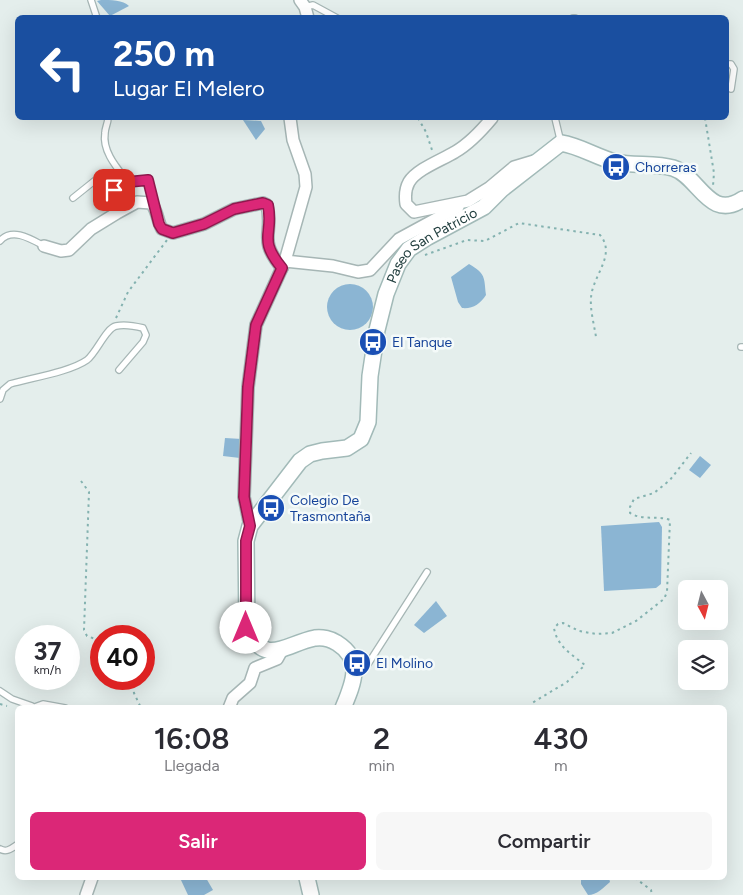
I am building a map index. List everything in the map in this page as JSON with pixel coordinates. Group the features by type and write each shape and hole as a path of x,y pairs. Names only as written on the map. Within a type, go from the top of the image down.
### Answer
{"street":[{"path":"290,120 293,140 305,174 306,187 283,265 256,325 248,387 244,497 250,526 246,541 246,628 253,641 264,649 282,650 316,638 331,639 343,647 355,667 353,683 344,705"},
{"path":"468,201 414,212 406,204 405,194 409,181 419,172 457,151 484,128 490,120"},
{"path":"560,142 571,144 612,161 673,168 683,173 710,200 721,205 736,204 743,199"},
{"name":"Paseo San Patricio","path":"250,526 300,461 310,454 322,450 347,448 361,439 368,422 370,376 377,330 386,294 398,264 410,249 428,237 484,207 502,189 560,142"},
{"path":"44,246 61,251 69,250 92,229 137,202 151,203 156,208 159,224 162,229 173,233 204,224 234,209 263,203 268,205 269,212 267,246 273,257 283,265 333,266 358,272 370,270 399,239 489,188 514,167 536,161"},
{"path":"230,705 233,698 250,683 255,668 276,659 282,650"},
{"path":"86,895 91,880"},
{"path":"307,880 311,895"}],"lane":[{"path":"91,0 96,15"},
{"path":"304,8 313,4 332,15"},
{"path":"729,64 734,69 731,89"},
{"path":"108,120 104,134 105,144 114,163 128,182"},
{"path":"555,120 560,142"},
{"path":"73,198 98,178 114,190 128,182 148,180 156,208"},
{"path":"0,241 3,237 14,234 26,236 44,246"},
{"path":"0,398 3,390 10,384 73,367 86,360 97,350 110,328 134,326 143,328 146,335 143,342 118,370"},
{"path":"355,667 368,664 427,572"},
{"path":"0,691 12,699 27,705"},
{"path":"0,849 3,851 10,850 15,846"}],"path":[{"path":"419,120 426,132 435,163"},
{"path":"705,120 714,173 710,200"},
{"path":"425,255 467,240 485,241 519,223 600,235 605,242 607,253 592,289 590,300 596,337"},
{"path":"116,326 116,317 128,292 173,233"},
{"path":"532,705 532,703 567,682 585,665 562,647 556,638 554,628 558,624 564,623 580,631 596,634 612,633 636,621 664,599 667,592 670,520 662,517 637,518 630,513 630,507 634,499 654,493 670,480 691,453"},
{"path":"81,481 89,492 84,630 87,636 90,637"},
{"path":"134,690 139,705"},
{"path":"0,704 11,707"},
{"path":"638,880 651,890 652,895"}],"water":[{"path":"97,1 120,1 129,6 109,15"},
{"path":"243,120 261,121 265,129 256,140"},
{"path":"469,264 483,276 486,295 476,305 470,308 462,308 458,302 451,277"},
{"path":"346,284 354,284 363,288 369,294 373,307 369,320 363,326 354,330 346,330 337,326 331,320 327,311 327,303 331,294 337,288"},
{"path":"225,438 242,439 240,458 223,456"},
{"path":"700,456 711,465 700,478 689,470"},
{"path":"659,522 662,527 661,584 656,588 604,591 601,526"},
{"path":"436,601 447,616 424,633 414,625"},
{"path":"181,880 207,880 213,890 204,895 188,895"},
{"path":"581,880 610,880 610,882 591,895 588,895 581,884"}],"place":[{"name":"Chorreras","path":"616,167"},
{"name":"El Tanque","path":"373,342"},
{"name":"Colegio De Trasmontaña","path":"271,508"},
{"name":"El Molino","path":"357,663"}],"route":[{"path":"114,190 128,182 148,180 159,224 162,229 173,233 204,224 234,209 263,203 268,205 267,246 282,268 256,325 248,387 244,497 250,526 246,541 246,628"}]}
